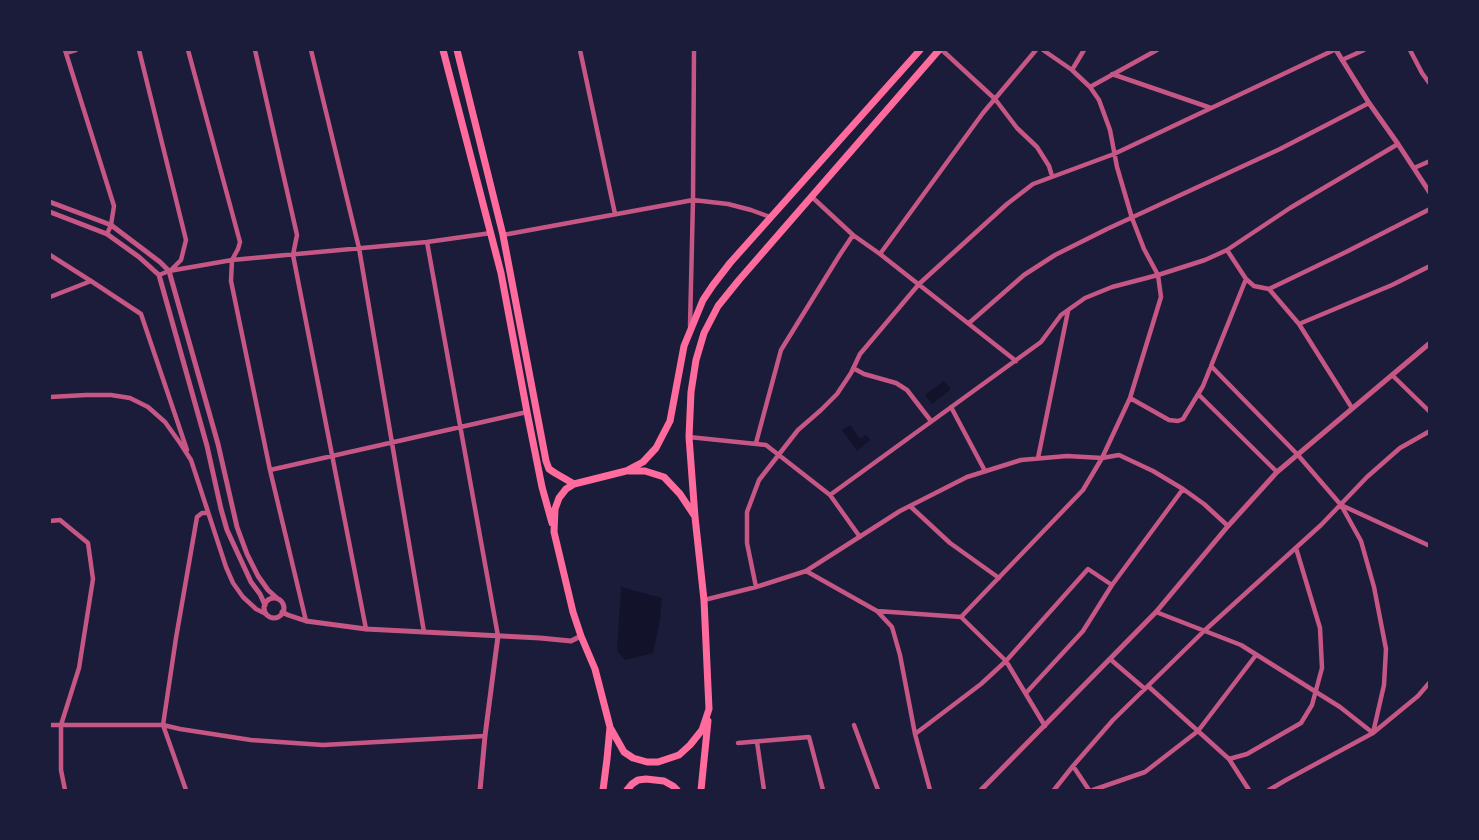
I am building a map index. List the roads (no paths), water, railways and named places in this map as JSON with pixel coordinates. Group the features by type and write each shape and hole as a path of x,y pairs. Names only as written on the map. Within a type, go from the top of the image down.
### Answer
{"main road":[{"path":"443,50 501,273 542,487 573,612 595,669 610,728 624,752 633,758 658,762 679,755 690,745 702,730 709,709"},
{"path":"457,50 503,235 546,461 549,469 574,484"},
{"path":"554,532 555,509 566,489 574,484 626,471 643,462 656,448 670,421 684,346 703,300 712,285 920,50"},
{"path":"701,790 709,709 704,600 689,438 691,392 696,360 704,333 718,306 739,280 941,50"},
{"path":"626,471 645,471 664,477 680,494 695,517"},
{"path":"603,790 610,728"},
{"path":"627,790 638,780 646,779 664,781 677,790"}],"street":[{"path":"76,50 65,51 114,206 107,234"},
{"path":"139,50 186,240 182,260 169,271"},
{"path":"188,50 240,242 232,260 231,281 270,470 306,621"},
{"path":"255,50 297,235 293,255 366,629"},
{"path":"311,50 359,248 424,632"},
{"path":"579,50 615,214"},
{"path":"690,329 694,50"},
{"path":"941,50 995,99 1017,128 1037,147 1049,166 1052,176"},
{"path":"880,254 995,99 1036,50"},
{"path":"961,617 1083,490 1102,458 1130,398 1161,297 1158,274 1144,249 1132,218 1114,154 1110,130 1099,100 1090,87 1072,70 1043,50"},
{"path":"1072,70 1084,50"},
{"path":"1090,87 1156,50"},
{"path":"756,587 747,543 747,512 759,480 798,430 837,394 860,354 918,284 1007,204 1033,184 1114,154 1335,50 1430,193"},
{"path":"1342,60 1364,50"},
{"path":"1410,50 1428,80"},
{"path":"1112,74 1211,108"},
{"path":"969,323 1024,275 1055,255 1107,228 1280,149 1369,103"},
{"path":"830,495 1041,342 1061,315 1085,298 1112,287 1205,260 1227,250 1290,208 1398,144"},
{"path":"1414,168 1430,160"},
{"path":"812,197 854,235 1016,361"},
{"path":"503,235 693,200 728,204 771,218"},
{"path":"50,201 111,225 169,271 218,444 237,526 258,576 268,590 282,603 282,612"},
{"path":"1227,250 1246,279 1254,286 1269,288 1430,209"},
{"path":"50,212 107,234 140,256 159,275 207,446 227,530 251,582 265,604"},
{"path":"159,275 169,271 232,260 427,242 491,233"},
{"path":"756,443 781,350 854,235"},
{"path":"427,242 498,636 484,736 480,790"},
{"path":"50,255 141,314 233,583 256,609 272,617 282,612"},
{"path":"1299,324 1392,285 1430,266"},
{"path":"1130,398 1169,420 1183,419 1203,386 1246,279"},
{"path":"50,297 91,281"},
{"path":"1269,288 1299,324 1352,408"},
{"path":"1038,458 1068,310"},
{"path":"981,790 1156,612 1277,472 1430,344"},
{"path":"1211,366 1297,454 1341,505 1361,541 1374,587 1386,649 1384,685 1373,733"},
{"path":"853,368 864,374 897,383 907,390 931,422"},
{"path":"1392,375 1430,412"},
{"path":"1198,394 1277,472"},
{"path":"50,397 102,395 130,398 148,407 165,422 191,460"},
{"path":"951,407 985,471"},
{"path":"270,470 527,412"},
{"path":"1054,790 1113,720 1204,631 1296,548 1367,477 1400,448 1430,431"},
{"path":"689,438 766,445 830,495 861,537"},
{"path":"704,600 806,571 910,506 967,477 1021,460 1067,456 1102,458 1119,455 1153,471 1183,489 1228,526"},
{"path":"1026,693 1083,631 1112,585 1183,489"},
{"path":"1341,505 1430,546"},
{"path":"910,506 950,543 999,578"},
{"path":"186,790 163,725 197,517 202,513 208,513"},
{"path":"50,521 60,520 88,543 93,579 79,668 61,725 61,770 65,790"},
{"path":"1229,759 1247,754 1301,723 1312,705 1322,668 1320,628 1296,548"},
{"path":"915,734 981,684 1006,661 1088,569 1112,585"},
{"path":"806,571 877,610 892,627 900,655 915,734 930,790"},
{"path":"266,614 264,608 268,599 278,599"},
{"path":"877,610 961,617 1006,661 1045,726"},
{"path":"282,612 306,621 366,629 571,641 581,636"},
{"path":"1156,612 1240,645 1316,691 1373,733"},
{"path":"1073,766 1091,790 1145,772 1198,731 1256,655"},
{"path":"1110,659 1229,759 1249,790"},
{"path":"1269,790 1373,733 1418,696 1430,682"},
{"path":"50,725 163,725 251,740 323,745 484,736"},
{"path":"854,725 878,790"},
{"path":"738,743 809,737 822,790"},
{"path":"758,742 764,790"}]}
